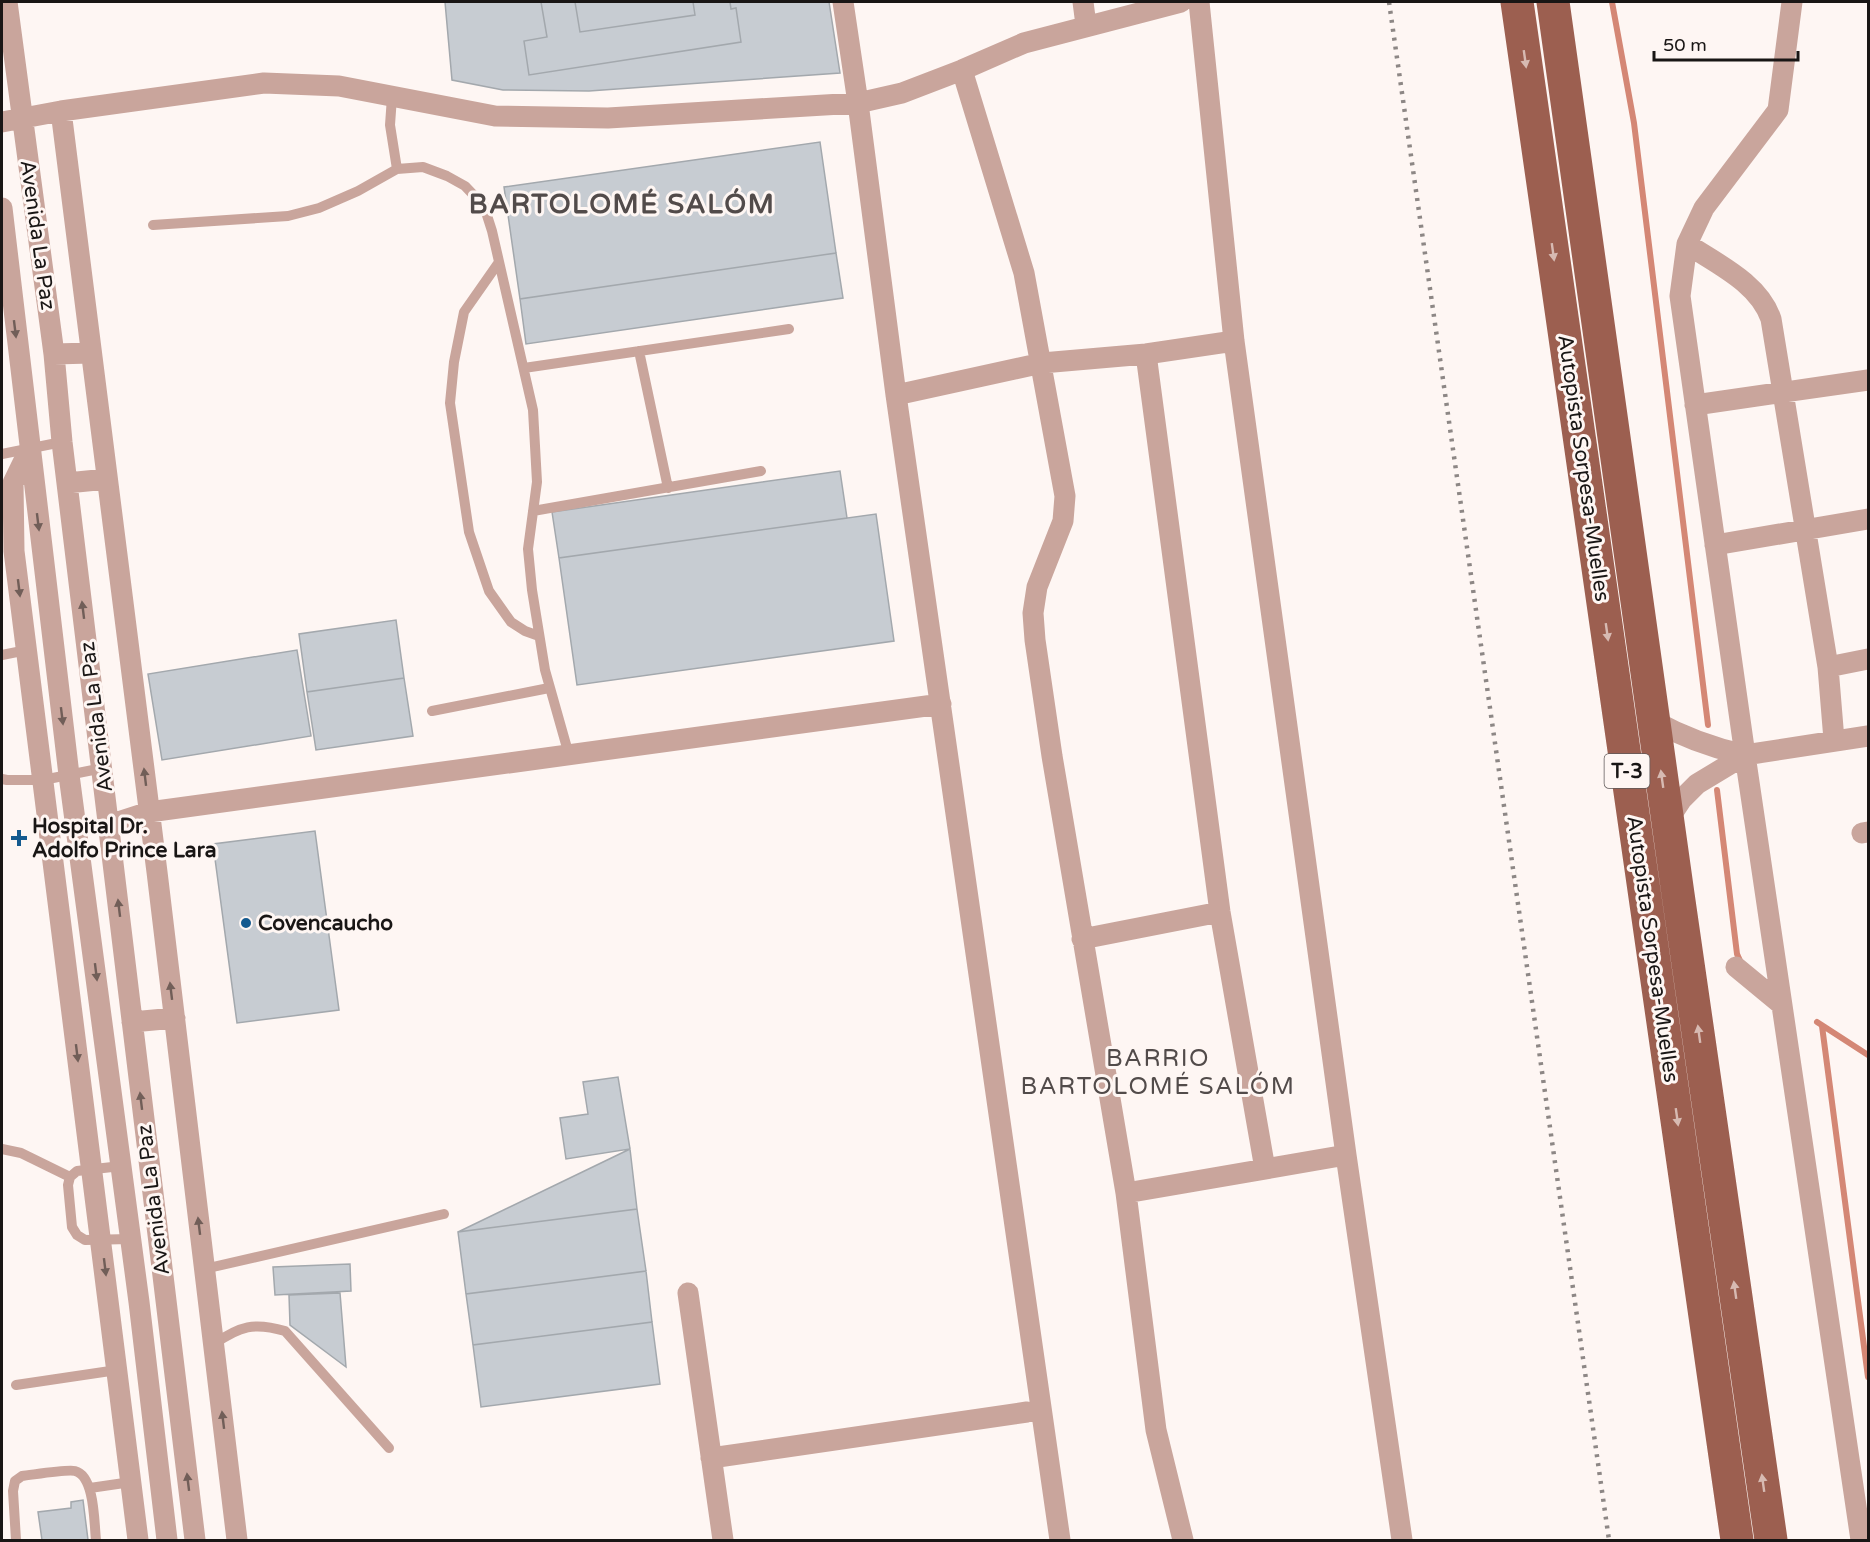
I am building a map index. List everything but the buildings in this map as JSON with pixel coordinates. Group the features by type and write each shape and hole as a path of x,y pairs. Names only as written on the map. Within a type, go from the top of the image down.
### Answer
{"main road":[{"name":"Autopista Sorpesa-Muelles","path":"1553,2 1771,1540"},
{"name":"Autopista Sorpesa-Muelles","path":"1516,3 1737,1540"}],"street":[{"name":"Avenida La Paz","path":"6,2 12,120 54,354 62,442 195,1540"},
{"path":"843,2 896,395 1060,1540"},
{"path":"1083,2 1086,25"},
{"path":"12,120 264,83 339,86 495,116 608,118 858,103 902,93 1024,43 1181,2"},
{"path":"1199,2 1234,341 1346,1155 1402,1540"},
{"path":"1792,2 1778,110 1704,208 1687,244 1680,296 1861,1540"},
{"path":"962,70 1024,273 1065,496 1063,521 1037,587 1033,613 1035,640 1082,939 1126,1193 1156,1430 1182,1540"},
{"path":"61,111 175,1018 237,1540"},
{"name":"Avenida La Paz","path":"2,208 69,775 121,1166 167,1540"},
{"path":"1687,244 1759,295 1772,319 1828,667 1834,740"},
{"path":"896,395 1042,363 1146,354 1234,341"},
{"path":"54,354 91,353"},
{"path":"1146,354 1220,912 1265,1169"},
{"path":"1695,405 1869,380"},
{"path":"29,450 13,483 8,555 27,650 138,1540"},
{"path":"67,483 107,479"},
{"path":"1715,545 1869,519"},
{"path":"1828,667 1869,659"},
{"path":"109,825 149,812 941,704"},
{"name":"T-3","path":"1654,721 1720,750 1745,755"},
{"path":"1668,820 1682,799 1697,784 1745,755 1869,736"},
{"path":"1082,939 1220,912"},
{"path":"1736,967 1782,1005"},
{"path":"132,1022 175,1018"},
{"path":"1126,1193 1346,1155"},
{"path":"687,1293 723,1540"},
{"path":"711,1458 1027,1412"}],"lane":[{"path":"392,97 390,125 397,169"},
{"path":"153,225 288,216 319,208 358,191 397,169 423,167 465,186 484,206 533,410 537,482 528,549 532,590 549,688 568,755"},
{"path":"499,262 464,312 454,362 450,403 469,532 489,591 511,622 539,636"},
{"path":"524,368 789,329"},
{"path":"639,351 668,488"},
{"path":"2,454 62,442"},
{"path":"532,512 760,471"},
{"path":"2,655 27,650"},
{"path":"432,711 549,688"},
{"path":"2,778 43,780 103,768"},
{"path":"2,1149 21,1153 70,1177"},
{"path":"121,1166 77,1171 70,1177 68,1185 72,1227 85,1240 130,1239"},
{"path":"204,1269 444,1214"},
{"path":"213,1344 231,1332 248,1326 268,1326 285,1331 389,1448"},
{"path":"16,1385 117,1370"},
{"path":"16,1540 13,1491 15,1481 22,1476 74,1471 85,1478 90,1488 96,1540"},
{"path":"90,1488 131,1482"}],"waterway":[{"path":"1612,2 1634,123 1708,725"},
{"path":"1717,790 1737,954 1741,963"},
{"path":"1817,1022 1868,1055"},
{"path":"1822,1026 1868,1377"}],"railway":[{"path":"1389,2 1609,1540"}],"place":[{"name":"Hospital Dr. Adolfo Prince Lara","path":"19,838"},
{"name":"Covencaucho","path":"246,923"}],"district":[{"name":"BARTOLOMÉ SALÓM","path":"622,204"},
{"name":"BARRIO BARTOLOMÉ SALÓM","path":"1158,1072"}]}
